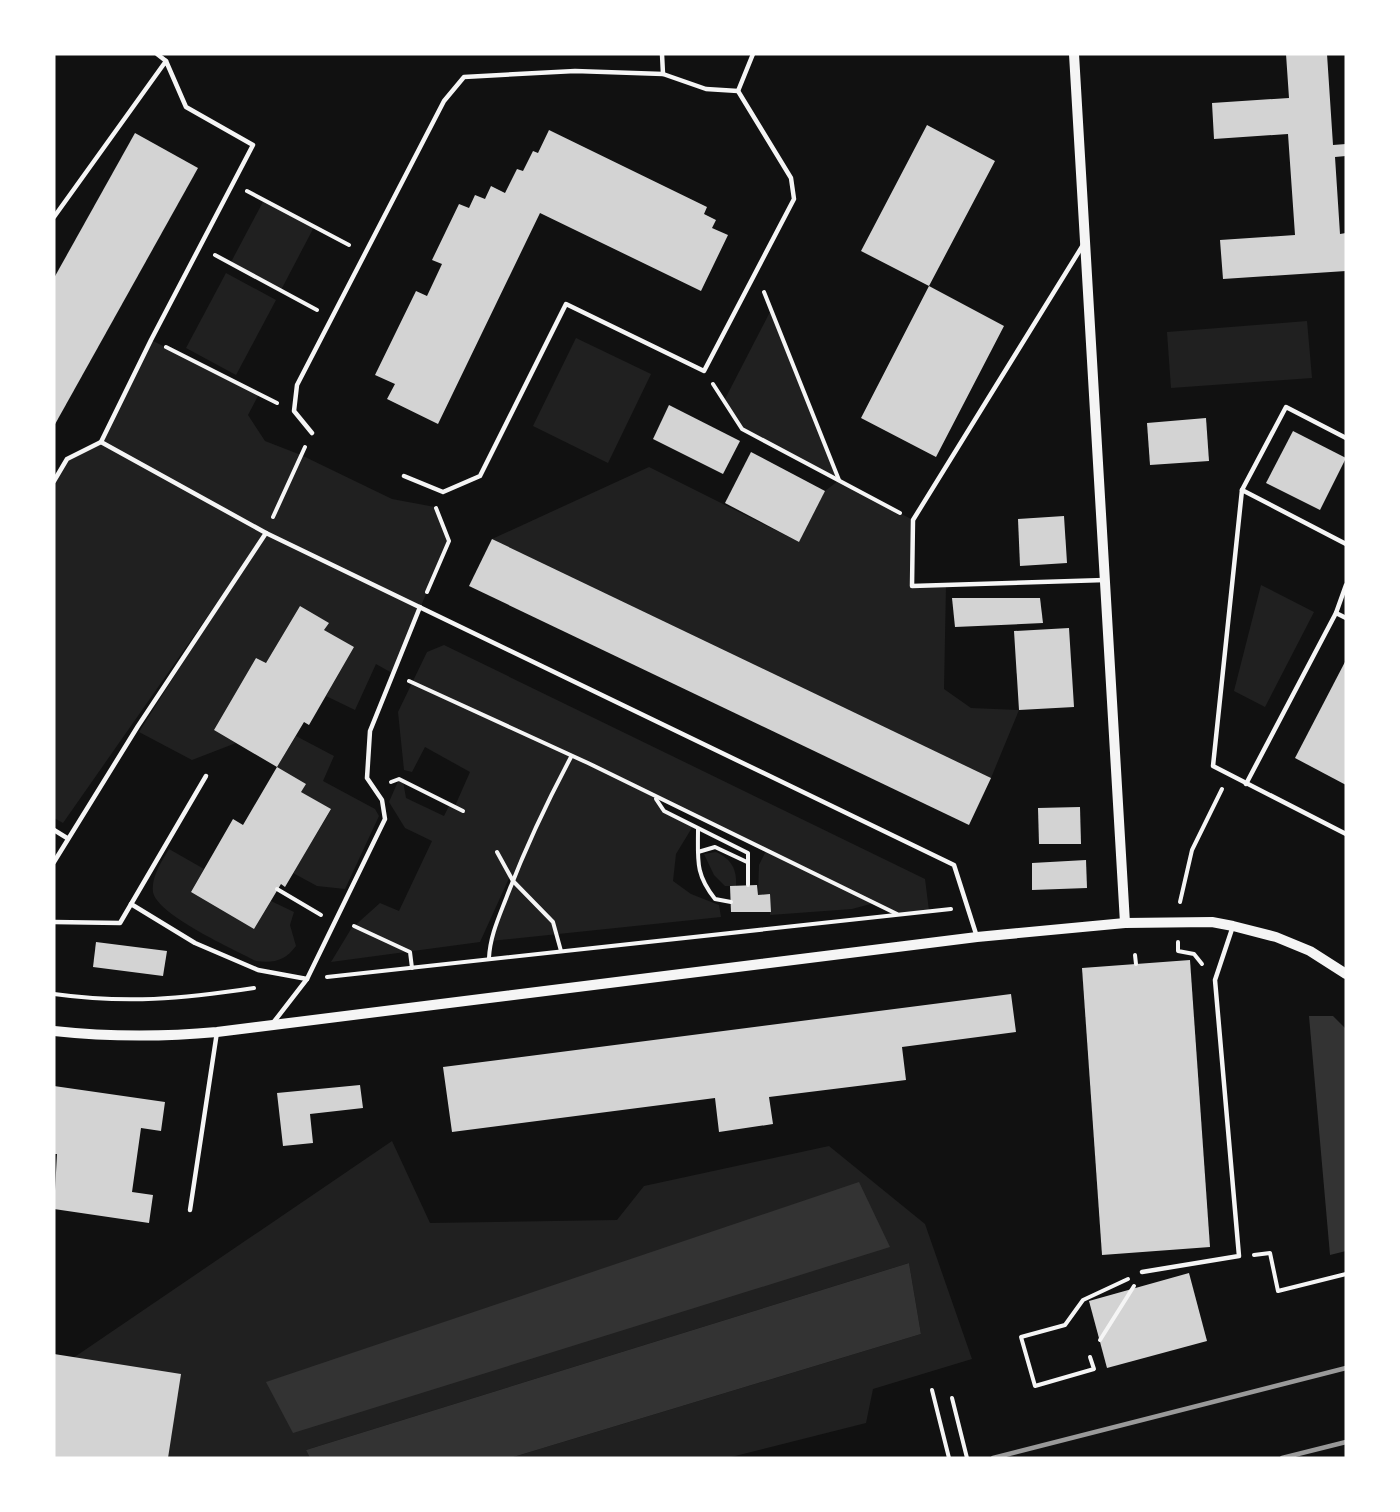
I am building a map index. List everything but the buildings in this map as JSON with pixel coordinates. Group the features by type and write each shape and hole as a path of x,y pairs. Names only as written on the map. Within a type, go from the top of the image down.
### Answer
{"street":[{"path":"1074,54 1125,923"},
{"path":"54,1031 107,1037 163,1037 217,1032 977,937 1125,923 1212,921 1276,937 1310,951 1346,974"}],"lane":[{"path":"54,481 68,459 101,442 151,340 253,145 186,107 166,61 157,54"},
{"path":"662,54 663,74"},
{"path":"738,91 753,54"},
{"path":"54,217 166,61"},
{"path":"312,433 294,411 297,385 444,101 464,77 576,72 663,74 706,89 738,91"},
{"path":"404,476 443,492 480,476 566,304 704,371 794,199 791,178 738,91"},
{"path":"1085,241 913,520 912,586 1105,580"},
{"path":"1346,438 1286,407 1242,490 1213,766 1346,834"},
{"path":"101,442 266,533 954,865 977,937"},
{"path":"1242,490 1346,544"},
{"path":"54,862 67,838 266,533"},
{"path":"1246,784 1336,613 1346,585"},
{"path":"271,1025 307,980 385,819 382,800 376,788 366,778 370,731 420,607"},
{"path":"1336,613 1346,618"},
{"path":"54,922 120,923 206,776"},
{"path":"54,830 67,838"},
{"path":"132,904 195,943 258,970 307,980"},
{"path":"1142,1272 1239,1256 1215,980 1233,926"},
{"path":"190,1210 217,1032"}],"path":[{"path":"232,183 366,254"},
{"path":"199,247 331,317"},
{"path":"756,271 839,481"},
{"path":"151,340 294,411"},
{"path":"704,371 742,429 913,520"},
{"path":"266,533 301,455"},
{"path":"420,607 449,541 435,507"},
{"path":"392,673 898,914"},
{"path":"489,958 490,941 513,881 571,757"},
{"path":"376,788 399,779 463,811"},
{"path":"1192,850 1219,794"},
{"path":"656,798 664,811 748,853"},
{"path":"698,829 698,852 703,883 715,899 731,902"},
{"path":"748,885 748,853 751,844"},
{"path":"698,852 715,847 748,863"},
{"path":"497,852 513,881 553,922 561,951"},
{"path":"277,889 334,923"},
{"path":"307,980 489,958 967,907"},
{"path":"354,926 410,952 412,968"},
{"path":"1178,951 1194,954 1215,980"},
{"path":"1135,955 1136,964"},
{"path":"54,994 99,1000 182,999 261,987"},
{"path":"1239,1256 1270,1253 1278,1291 1346,1274"},
{"path":"1100,1341 1142,1272"},
{"path":"1090,1357 1094,1369 1035,1386 1021,1337 1065,1324 1083,1300 1142,1272"},
{"path":"932,1390 949,1458"},
{"path":"952,1398 967,1458"}],"shaded area":[{"path":"264,200 314,227 281,290 230,264"},
{"path":"226,273 276,300 236,375 186,348"},
{"path":"771,310 839,481 913,520 912,585 946,585 944,689 971,708 1019,710 991,778 492,539 649,467 799,542 825,491 838,481 742,429 724,401"},
{"path":"1307,321 1312,378 1171,388 1167,332"},
{"path":"576,338 651,374 608,463 533,426"},
{"path":"151,340 259,394 248,415 265,441 301,455 392,499 435,507 449,541 392,673 376,664 355,710 326,696 354,647 324,630 328,623 300,606 266,663 256,658 214,730 236,743 192,760 139,732 254,550 63,823 54,818 54,481 67,459 101,442"},
{"path":"1261,585 1314,612 1265,707 1234,691"},
{"path":"444,645 925,879 929,911 898,914 874,903 852,909 770,915 770,895 758,895 759,865 766,851 655,798 663,812 693,826 676,854 673,881 691,894 719,905 721,917 490,941 513,882 510,876 480,942 331,962 351,929 380,903 399,911 432,841 405,828 389,802 399,779 403,781 406,798 444,816 450,804 455,806 470,772 425,747 412,772 404,770 398,712 427,652"},
{"path":"296,736 334,756 323,781 375,809 379,816 345,889 317,886 293,873 331,810 301,792 277,767"},
{"path":"169,849 204,869 191,892 254,929 271,901 294,912 290,925 296,946 288,955 279,960 256,961 198,931 168,911 158,901 153,892 153,886 158,869"},
{"path":"716,852 732,865 736,886 725,886 714,875 704,854"},
{"path":"1309,1016 1333,1016 1346,1029 1346,1251 1330,1255"},
{"path":"392,1141 430,1223 617,1220 644,1186 829,1146 925,1224 972,1359 873,1389 866,1423 727,1458 510,1458 921,1334 909,1263 306,1450 310,1458 54,1458 54,1371"},
{"path":"859,1182 890,1247 293,1433 266,1382"},
{"path":"909,1263 921,1334 510,1458 310,1458 306,1450"}],"railway":[{"path":"993,1458 1346,1368"},
{"path":"1282,1458 1346,1442"}]}
